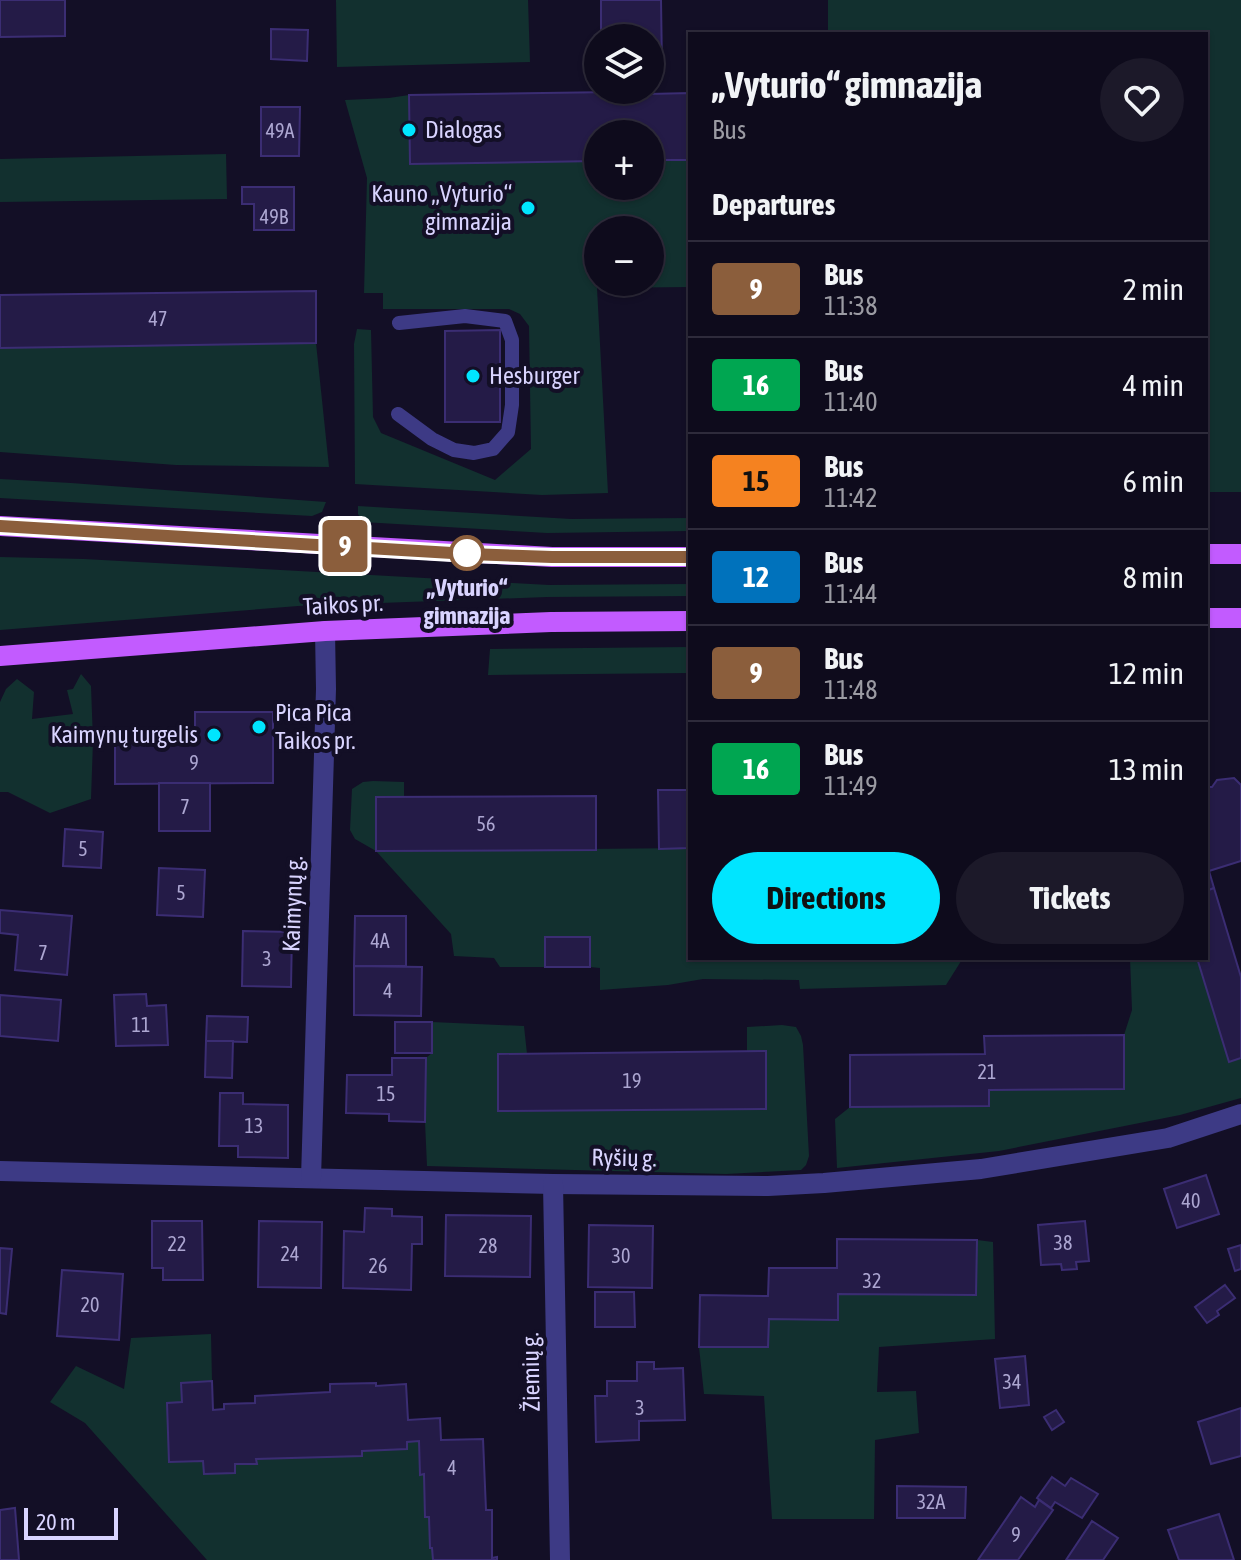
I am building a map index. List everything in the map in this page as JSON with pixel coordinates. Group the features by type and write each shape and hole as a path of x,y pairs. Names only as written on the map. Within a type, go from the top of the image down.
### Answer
{"main road":[{"path":"0,526 469,554 688,557"},
{"path":"1208,554 1241,554"},
{"path":"1208,618 1241,618"},
{"name":"Taikos pr.","path":"0,656 325,631 551,622 688,621"}],"street":[{"name":"Kaimynų g.","path":"311,1178 326,689 325,631"},
{"name":"Ryšių g.","path":"0,1171 768,1186 967,1170 1168,1138 1241,1114"},
{"name":"Žiemių g.","path":"553,1184 560,1560"}],"lane":[{"path":"398,414 432,439 454,450 474,453 493,449 508,432 512,379 512,340 505,321 465,316 399,323"}],"green space":[{"path":"336,0 528,0 530,62 337,67"},
{"path":"828,0 1241,0 1241,492 1208,492 1208,32 828,32"},
{"path":"409,95 410,164 584,161 584,200 664,200 664,160 688,160 688,287 664,287 664,216 584,216 584,296 597,296 608,493 542,495 355,484 354,344 357,329 371,330 373,417 381,433 495,480 531,449 529,326 520,314 509,309 383,309 383,293 364,293 367,178 345,100"},
{"path":"226,154 227,199 0,202 0,159"},
{"path":"316,343 329,467 176,465 0,452 0,348"},
{"path":"0,479 326,502 322,512 312,516 0,498"},
{"path":"358,506 571,519 688,518 688,531 547,533 363,522"},
{"path":"0,557 549,585 688,584 688,596 547,597 298,606 0,630"},
{"path":"688,647 688,673 488,675 490,649"},
{"path":"81,674 91,686 91,799 50,813 8,792 0,792 0,702 6,689 17,679 34,692 32,719 73,714 67,690 73,689"},
{"path":"363,782 404,782 404,797 376,797 377,851 688,848 688,960 962,960 946,985 800,989 799,980 703,979 600,990 600,968 590,967 590,937 545,967 500,967 494,958 454,956 451,934 376,851 355,839 350,830 352,789"},
{"path":"1130,960 1198,960 1241,1058 1241,1098 1180,1115 999,1151 837,1168 835,1119 850,1107 989,1106 989,1090 1124,1089 1124,1035 1132,1010"},
{"path":"432,1022 524,1026 527,1054 498,1054 498,1110 766,1109 766,1052 747,1052 747,1027 796,1027 803,1045 809,1156 806,1165 801,1170 726,1174 427,1166 426,1058 432,1053"},
{"path":"977,1240 993,1242 995,1339 879,1347 877,1392 916,1391 919,1433 875,1440 874,1519 772,1519 764,1396 704,1394 699,1347 768,1347 769,1319 838,1320 838,1294"},
{"path":"211,1334 212,1381 182,1383 182,1402 167,1403 169,1462 257,1463 256,1459 361,1456 362,1451 407,1449 407,1442 419,1441 425,1516 429,1517 433,1560 207,1560 85,1423 50,1402 76,1366 124,1389 131,1338"}],"building":[{"path":"0,0 65,0 65,36 0,37"},
{"path":"601,0 661,0 661,24 601,24"},
{"path":"271,29 308,30 307,61 271,59"},
{"path":"584,92 584,104 664,104 664,94 688,93 688,160 664,160 664,120 584,120 584,161 410,164 409,95"},
{"path":"261,107 300,107 299,156 261,156"},
{"path":"242,187 294,187 294,230 254,230 254,204 242,204"},
{"path":"316,291 316,343 0,348 0,295"},
{"name":"Hesburger","path":"500,330 500,422 445,422 445,331"},
{"path":"195,712 273,712 273,783 115,784 115,743 195,742"},
{"path":"1234,778 1241,785 1241,861 1209,871 1214,888 1208,890 1208,787 1212,787 1217,780"},
{"path":"159,783 210,783 210,831 159,831"},
{"path":"658,790 688,790 688,848 659,849"},
{"path":"596,796 596,850 376,851 376,797"},
{"path":"65,829 103,832 101,868 63,866"},
{"path":"159,868 205,870 203,917 157,915"},
{"path":"1214,888 1241,977 1241,1058 1229,1062 1198,960 1208,960 1208,890"},
{"path":"0,910 72,916 67,975 15,970 18,935 0,933"},
{"path":"355,916 406,916 406,966 354,966"},
{"path":"243,931 292,932 291,987 242,986"},
{"path":"545,937 590,937 590,967 545,967"},
{"path":"354,966 422,967 421,1016 354,1015"},
{"path":"146,994 147,1006 166,1005 168,1045 116,1046 114,995"},
{"path":"0,995 61,1000 58,1041 0,1036"},
{"path":"207,1016 248,1017 247,1042 206,1041"},
{"path":"395,1022 432,1022 432,1053 395,1053"},
{"path":"1124,1035 1124,1089 989,1090 989,1106 850,1107 850,1055 985,1054 984,1036"},
{"path":"206,1041 233,1041 232,1078 205,1077"},
{"path":"766,1051 766,1109 498,1111 498,1054"},
{"path":"392,1058 426,1058 425,1122 389,1121 389,1114 346,1113 347,1075 392,1075"},
{"path":"220,1093 243,1093 243,1104 288,1105 288,1158 238,1157 238,1146 219,1146"},
{"path":"1206,1175 1219,1214 1177,1228 1164,1189"},
{"path":"365,1208 392,1209 392,1216 422,1217 422,1244 412,1244 411,1290 343,1288 344,1231 364,1232"},
{"path":"446,1215 531,1216 530,1277 445,1276"},
{"path":"152,1221 202,1221 203,1280 163,1280 163,1268 152,1268"},
{"path":"259,1221 322,1222 321,1288 258,1287"},
{"path":"1085,1221 1089,1261 1076,1262 1077,1269 1062,1270 1061,1264 1041,1265 1038,1225"},
{"path":"589,1225 653,1226 652,1288 588,1287"},
{"path":"837,1239 977,1240 976,1295 838,1294 838,1320 769,1319 768,1347 699,1347 700,1295 768,1296 769,1268 837,1268"},
{"path":"1241,1245 1241,1269 1235,1271 1228,1249"},
{"path":"0,1248 12,1249 6,1314 0,1313"},
{"path":"62,1270 123,1274 119,1340 57,1336"},
{"path":"1225,1285 1235,1298 1207,1323 1195,1307"},
{"path":"595,1292 634,1292 635,1327 595,1327"},
{"path":"1025,1356 1029,1405 1000,1408 995,1359"},
{"path":"637,1362 654,1362 654,1369 683,1368 685,1420 639,1421 639,1440 596,1442 595,1396 607,1396 607,1381 637,1381"},
{"path":"212,1381 213,1410 224,1409 224,1404 255,1403 255,1396 330,1392 330,1384 406,1384 408,1420 440,1418 441,1440 483,1439 486,1510 492,1510 492,1558 497,1557 497,1560 433,1560 429,1517 425,1517 424,1474 420,1475 419,1441 407,1442 407,1449 362,1451 362,1456 256,1459 257,1464 235,1464 235,1473 204,1474 203,1461 169,1462 167,1403 182,1402 181,1383"},
{"path":"1241,1408 1241,1456 1211,1464 1198,1422"},
{"path":"1056,1410 1064,1422 1052,1430 1044,1417"},
{"path":"1052,1477 1065,1486 1071,1478 1098,1494 1082,1518 1055,1502 1051,1508 1037,1498"},
{"path":"897,1486 966,1487 965,1518 897,1518"},
{"path":"1021,1497 1035,1507 1039,1500 1053,1510 1018,1560 978,1560"},
{"path":"15,1508 19,1560 0,1560 0,1510"},
{"path":"1219,1514 1234,1560 1179,1560 1168,1530"},
{"path":"1092,1521 1118,1538 1103,1560 1066,1560"}],"bus line":[{"name":"9","path":"0,526 469,554 688,557"}],"place":[{"name":"Dialogas","path":"409,130"},
{"name":"Kauno „Vyturio“ gimnazija","path":"528,208"},
{"name":"Hesburger","path":"473,376"},
{"name":"„Vyturio“ gimnazija","path":"467,553"},
{"name":"Pica Pica Taikos pr.","path":"259,727"},
{"name":"Kaimynų turgelis","path":"214,735"}]}
